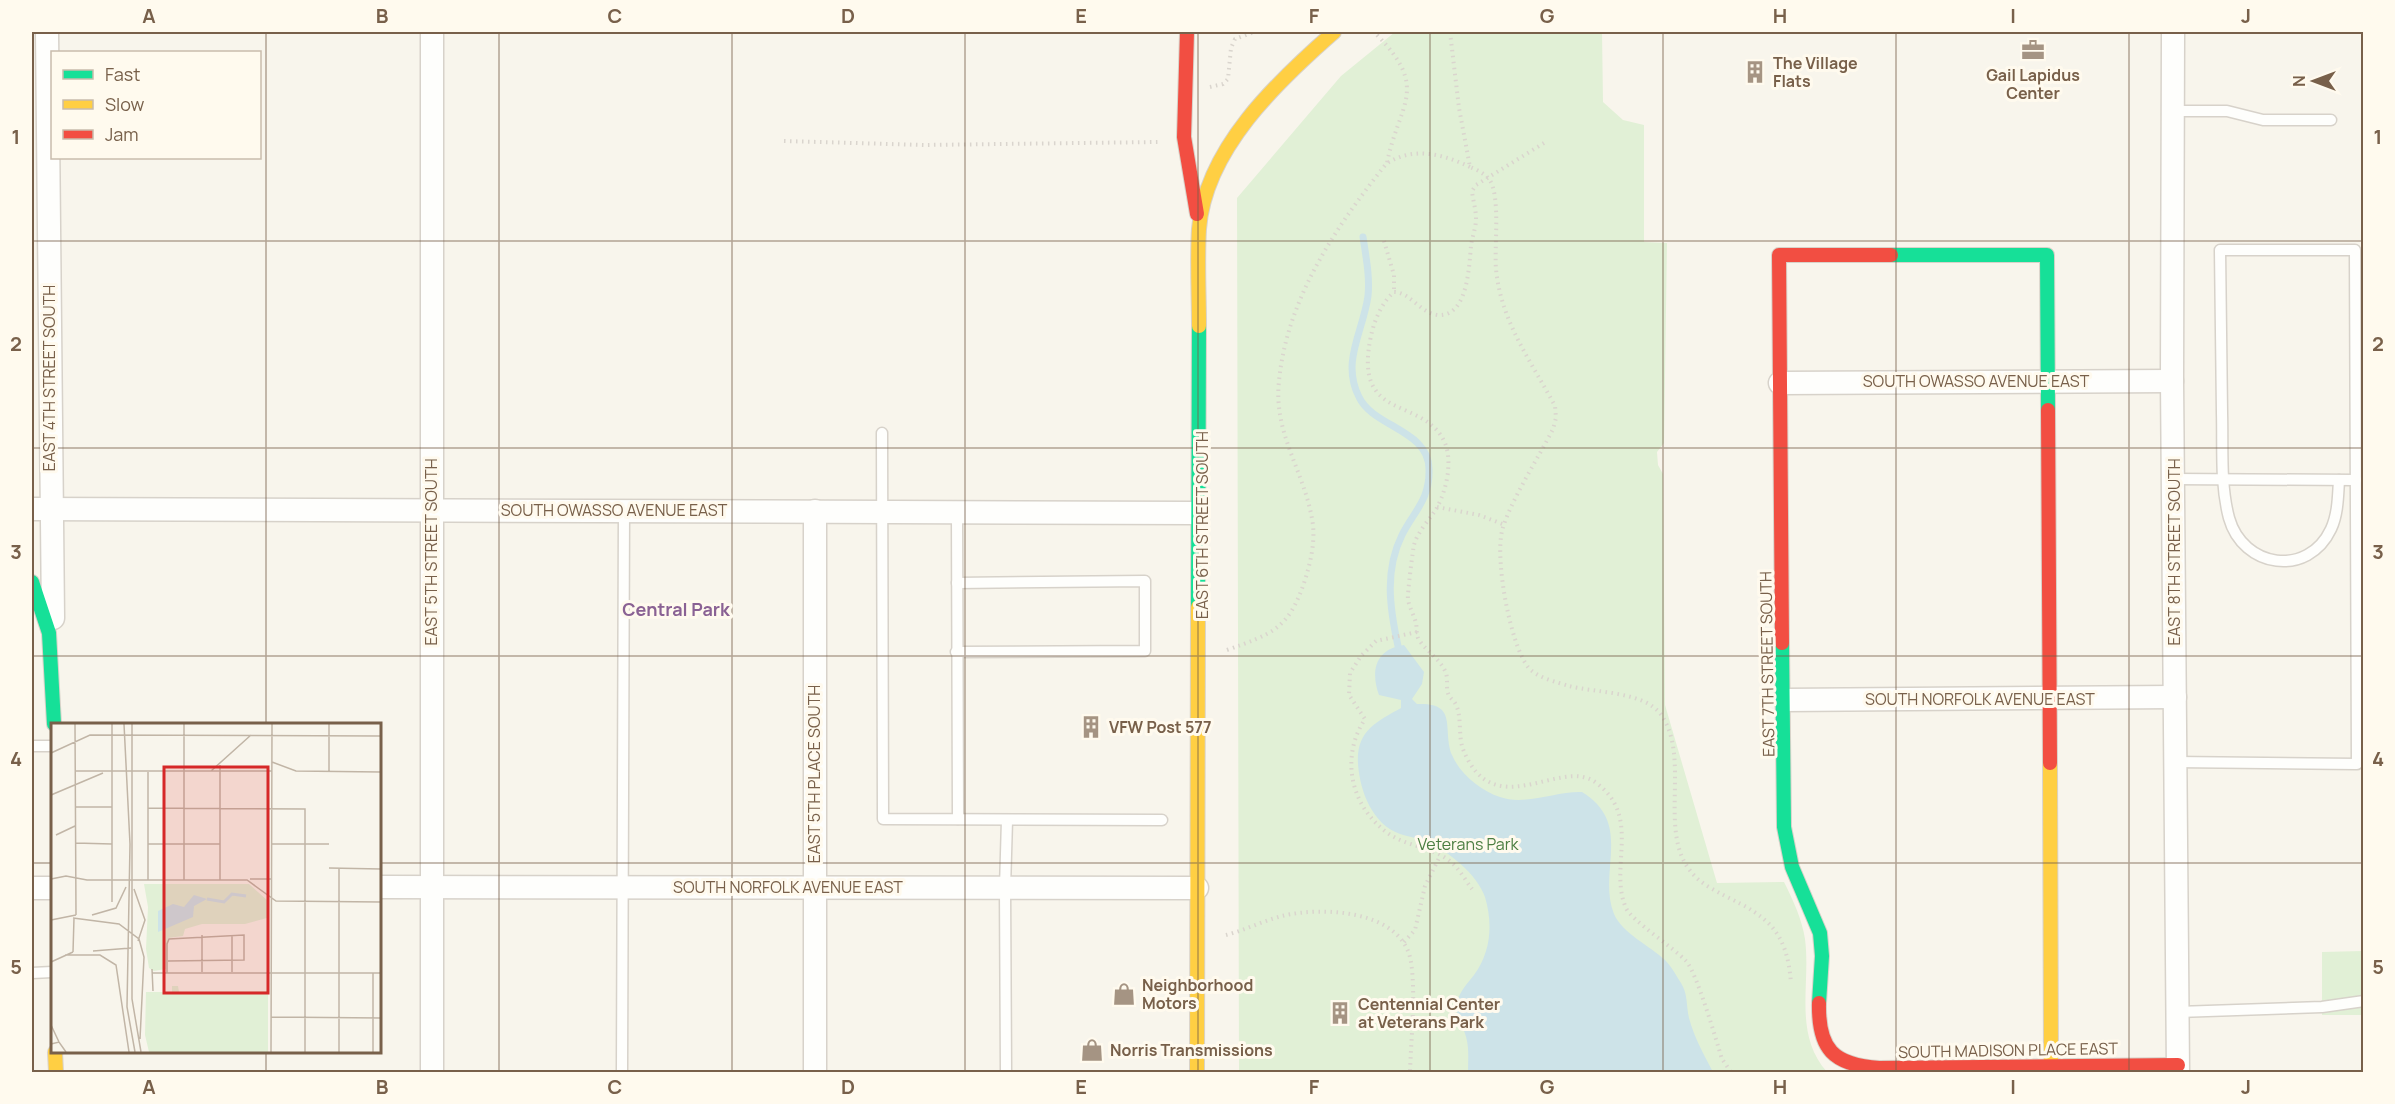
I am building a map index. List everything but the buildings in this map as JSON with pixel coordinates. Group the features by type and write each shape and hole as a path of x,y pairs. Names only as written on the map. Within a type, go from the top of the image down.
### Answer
{"street":[{"name":"EAST 4TH STREET SOUTH","path":"47,32 41,509 54,675 54,723"},
{"name":"EAST 5TH STREET SOUTH","path":"432,32 432,1072"},
{"path":"1187,32 1184,137 1199,227"},
{"name":"EAST 6TH STREET SOUTH","path":"1197,1072 1199,227 1212,176 1231,140 1264,97 1334,32"},
{"name":"EAST 8TH STREET SOUTH","path":"2173,32 2172,381 2178,1069"},
{"name":"EAST 7TH STREET SOUTH","path":"1839,1060 1826,1046 1821,1026 1822,945 1815,914 1796,873 1787,846 1784,827 1785,700 1779,255 2047,255 2048,381"},
{"path":"2048,381 2051,1065"},
{"name":"SOUTH OWASSO AVENUE EAST","path":"1780,383 2172,381"},
{"name":"SOUTH OWASSO AVENUE EAST","path":"41,509 624,509 1197,513"},
{"name":"EAST 5TH PLACE SOUTH","path":"815,511 813,888 815,1072"},
{"path":"32,582 47,621 54,675"},
{"name":"SOUTH NORFOLK AVENUE EAST","path":"1785,700 2175,697"},
{"name":"SOUTH NORFOLK AVENUE EAST","path":"381,887 1197,888"},
{"path":"32,888 51,888"},
{"path":"55,1053 56,1072"},
{"name":"SOUTH MADISON PLACE EAST","path":"1839,1060 1860,1067 1879,1068 2051,1065 2178,1069"}],"lane":[{"path":"2173,111 2227,111 2263,120 2331,120"},
{"path":"2175,762 2357,764 2355,250 2220,250 2223,478 2234,532 2242,544 2254,554 2274,561 2290,561 2305,556 2320,545 2331,530 2337,509 2339,480"},
{"path":"882,433 883,819 1162,820"},
{"path":"2174,479 2356,480"},
{"path":"622,1072 624,509"},
{"path":"957,512 958,819"},
{"path":"956,652 1144,651 1144,581 957,584"},
{"path":"32,746 51,746"},
{"path":"1006,1072 1007,820"},
{"path":"32,973 51,972"},
{"path":"2178,1012 2364,1002"}],"path":[{"path":"1201,87 1223,84 1228,79 1231,48 1235,39 1254,32"},
{"path":"1450,32 1459,108 1470,167"},
{"path":"1377,35 1404,67 1408,92 1407,104 1390,145 1386,164"},
{"path":"784,141 924,145 1160,142"},
{"path":"1394,292 1399,292 1423,311 1446,315 1460,301 1469,281 1470,258 1476,225 1472,191 1488,178 1544,143"},
{"path":"1227,650 1257,640 1282,625 1292,615 1309,567 1313,525 1280,421 1279,378 1290,328 1308,282 1336,230 1386,164 1398,157 1427,153 1440,154 1470,167 1488,178 1495,194 1496,269 1506,318 1555,406 1556,418 1504,525 1500,569 1504,593 1521,654 1529,668 1536,674 1571,687 1631,697 1660,713 1672,734 1677,841 1686,866 1696,878 1752,908 1772,924 1784,946 1791,990"},
{"path":"1384,241 1394,275 1394,292 1384,302 1372,330 1367,364 1374,388 1381,397 1439,433 1446,445 1448,462 1446,480 1437,507 1414,543 1408,600 1418,638 1446,674 1448,695 1457,706 1463,748 1480,775 1508,787 1523,787 1571,777 1586,778 1608,795 1620,814 1624,855 1622,894 1627,910 1688,963 1722,1059 1731,1072"},
{"path":"1437,507 1479,515 1504,525"},
{"path":"1417,632 1381,639 1361,656 1348,681 1349,695 1365,719 1358,730 1351,756 1352,782 1369,814 1389,834 1452,863 1472,889"},
{"path":"1404,942 1415,930 1425,886 1440,856"},
{"path":"1226,935 1284,916 1335,913 1379,922 1390,927 1404,942 1411,967 1410,1072"}],"green space":[{"name":"Veterans Park","path":"1395,32 1602,32 1603,102 1623,120 1644,125 1644,242 1667,243 1664,443 1657,452 1658,465 1663,474 1665,705 1717,883 1784,882 1794,903 1805,939 1805,1008 1810,1041 1827,1072 1239,1072 1237,198 1341,76"},
{"path":"2363,951 2363,1015 2322,1015 2322,952"}],"shaded area":[{"path":"1404,645 1424,672 1422,684 1412,699 1417,704 1439,707 1444,712 1452,755 1460,769 1472,781 1493,794 1510,799 1520,800 1582,792 1598,805 1607,819 1610,833 1609,881 1614,914 1623,927 1665,960 1681,983 1685,991 1689,1018 1694,1032 1713,1072 1468,1072 1467,1041 1456,1007 1460,994 1480,966 1487,947 1490,927 1485,897 1476,880 1452,857 1421,839 1400,834 1382,823 1369,805 1359,774 1358,753 1364,735 1376,723 1401,708 1401,700 1379,695 1375,677 1378,662 1387,651"}],"waterway":[{"path":"1363,237 1368,296 1353,359 1354,384 1366,407 1411,437 1420,446 1427,456 1429,469 1429,480 1424,497 1402,535 1393,562 1390,590 1398,646"}],"traffic: fast":[{"path":"1891,255 2047,255 2048,410"},
{"path":"1198,607 1199,326"},
{"path":"32,582 49,633 54,723"},
{"path":"1782,643 1784,827 1792,867 1820,933 1822,956 1819,1003"}],"traffic: slow":[{"path":"1199,326 1199,229 1204,200 1215,171 1230,144 1268,95 1334,32"},
{"path":"1197,1072 1198,607"},
{"path":"2050,763 2051,1065"},
{"path":"55,1053 56,1072"}],"traffic: jam":[{"path":"1187,32 1184,137 1197,214"},
{"path":"1782,643 1779,255 1891,255"},
{"path":"2048,410 2050,763"},
{"path":"1819,1003 1821,1032 1831,1052 1850,1063 1863,1066 1879,1068 2178,1065"}],"place":[{"name":"Gail Lapidus Center","path":"2033,50"},
{"name":"The Village Flats","path":"1755,72"},
{"name":"VFW Post 577","path":"1091,727"},
{"name":"Neighborhood Motors","path":"1124,994"},
{"name":"Centennial Center at Veterans Park","path":"1340,1013"},
{"name":"Norris Transmissions","path":"1092,1050"}],"district":[{"name":"Central Park","path":"676,609"}]}
